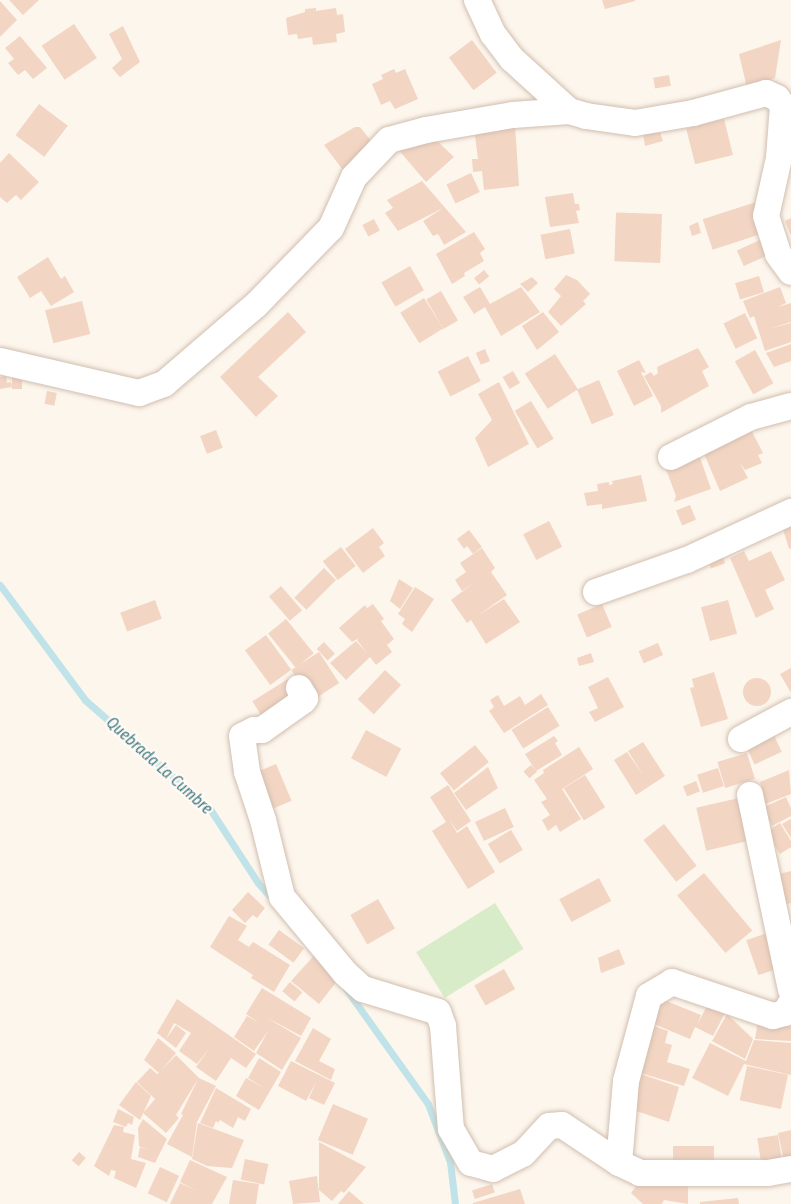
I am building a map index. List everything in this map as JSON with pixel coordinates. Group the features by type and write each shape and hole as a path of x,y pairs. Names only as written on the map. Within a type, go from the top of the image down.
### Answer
{"street":[{"path":"477,0 493,34 512,59 569,111"},
{"path":"0,361 139,393 165,384 256,305 331,228 354,177 389,140 426,130 513,115 569,111 586,116 635,123 693,113 766,93 777,98 783,106 779,158 765,216 778,254 791,273"},
{"path":"672,457 751,417 791,406"},
{"path":"596,592 687,560 791,512"},
{"path":"299,688 305,698 303,701 262,730 254,730 242,736 247,772 263,820 282,897 345,973 363,989 438,1012 444,1026 452,1129 471,1163 493,1169 523,1154 549,1126 562,1125 619,1163 640,1173 768,1173 791,1169"},
{"path":"741,740 791,712"},
{"path":"750,795 791,990"},
{"path":"619,1163 626,1081 649,996 672,982 773,1016 785,1012 791,1003"}],"green space":[{"path":"495,903 524,949 445,998 416,952"}],"building":[{"path":"9,0 39,0 23,15"},
{"path":"602,0 635,0 635,1 605,9"},
{"path":"0,1 17,20 0,37"},
{"path":"316,8 316,11 336,8 337,15 343,14 345,32 336,34 337,42 313,45 312,37 298,39 297,34 288,35 286,18 305,12 305,9"},
{"path":"74,24 97,58 65,80 42,46"},
{"path":"123,26 140,62 120,77 112,68 122,59 109,34"},
{"path":"20,36 47,68 33,79 25,70 18,75 8,63 14,59 5,48"},
{"path":"472,40 497,73 474,90 449,57"},
{"path":"781,40 775,78 747,88 739,54"},
{"path":"394,69 396,73 405,69 418,99 395,109 390,101 381,105 372,84 383,79 381,75"},
{"path":"669,75 671,86 655,89 653,78"},
{"path":"39,104 68,126 44,157 16,135"},
{"path":"724,119 733,155 695,164 686,128"},
{"path":"515,124 519,186 484,190 482,171 473,172 472,159 478,159 474,128"},
{"path":"355,127 360,127 375,146 343,170 324,145"},
{"path":"659,129 663,141 645,146 643,133"},
{"path":"433,137 454,157 426,182 396,147"},
{"path":"9,153 39,182 21,200 16,195 7,203 0,197 0,163"},
{"path":"471,173 480,192 455,203 447,184"},
{"path":"422,181 466,232 444,245 438,234 433,236 423,221 443,208 398,231 385,213 393,208 387,200"},
{"path":"573,193 575,204 579,204 580,210 576,211 579,223 550,227 545,197"},
{"path":"756,202 766,232 713,250 703,219"},
{"path":"616,212 662,214 660,263 614,261"},
{"path":"791,218 791,236 785,221"},
{"path":"374,219 380,231 368,236 362,225"},
{"path":"698,222 701,233 692,236 689,226"},
{"path":"570,229 575,254 545,259 541,235"},
{"path":"474,232 485,249 480,253 484,261 464,273 465,276 452,284 436,254"},
{"path":"767,237 774,253 744,266 737,250"},
{"path":"48,257 61,279 65,276 74,292 51,306 41,291 30,298 17,277"},
{"path":"410,266 424,290 395,307 381,282"},
{"path":"484,270 489,276 479,284 474,278"},
{"path":"566,275 577,280 590,294 583,301 586,304 561,326 548,312 561,296 554,289"},
{"path":"759,276 764,292 740,300 735,283"},
{"path":"532,277 538,283 528,292 520,284"},
{"path":"480,287 490,304 521,287 540,312 501,336 485,307 474,314 463,297"},
{"path":"780,287 786,303 778,307 791,303 791,322 768,329 791,323 791,342 765,351 754,316 750,318 743,301"},
{"path":"441,291 458,320 443,329 426,300"},
{"path":"424,298 443,329 419,343 400,313"},
{"path":"82,301 90,334 53,343 45,310"},
{"path":"288,312 306,332 258,377 278,396 256,417 220,377"},
{"path":"543,312 559,332 537,350 522,326"},
{"path":"745,313 757,338 736,349 723,324"},
{"path":"791,344 791,361 774,367 766,353"},
{"path":"698,348 709,367 702,371 709,386 661,413 661,406 644,376 651,372 654,376 658,373 657,367"},
{"path":"485,349 490,361 481,365 476,353"},
{"path":"755,350 773,383 753,394 735,361"},
{"path":"555,354 578,389 548,409 525,374"},
{"path":"468,356 481,381 450,396 438,371"},
{"path":"639,360 646,373 641,372 653,396 634,406 617,371"},
{"path":"513,371 520,383 510,389 503,377"},
{"path":"6,376 7,383 11,382 12,387 0,389 0,377"},
{"path":"12,376 22,376 22,389 12,389"},
{"path":"599,380 614,415 592,424 577,389"},
{"path":"499,382 529,444 488,467 475,438 492,420 478,394"},
{"path":"47,391 57,393 54,406 45,404"},
{"path":"531,401 554,439 537,449 515,411"},
{"path":"749,426 763,453 758,455 762,463 745,470 740,463 748,478 720,491 702,449"},
{"path":"216,430 223,448 207,454 200,436"},
{"path":"697,449 711,489 674,502 676,496 664,464"},
{"path":"641,475 647,501 602,509 602,504 587,506 584,493 598,491 597,484 609,482 609,485 613,484 612,481"},
{"path":"690,505 696,520 682,525 676,511"},
{"path":"549,521 562,547 536,560 523,534"},
{"path":"791,526 791,548 789,549 783,529"},
{"path":"373,528 384,543 379,547 385,556 363,573 345,549"},
{"path":"469,530 482,547 473,554 467,546 464,549 457,539"},
{"path":"341,547 356,566 338,580 323,561"},
{"path":"482,548 495,568 491,572 507,595 477,616 504,599 520,622 486,644 471,620 467,623 451,600 475,582 462,591 455,580 466,572 460,563"},
{"path":"744,551 749,561 771,551 785,580 765,590 774,609 756,618 730,558"},
{"path":"721,552 725,563 711,568 707,557"},
{"path":"324,568 336,580 306,610 294,598"},
{"path":"399,579 413,588 400,609 390,601"},
{"path":"281,586 302,610 290,621 269,596"},
{"path":"415,587 434,599 412,632 402,624 405,619 398,614"},
{"path":"155,600 162,619 127,631 120,613"},
{"path":"728,600 737,634 710,641 701,607"},
{"path":"373,604 384,619 381,621 394,639 387,645 392,652 376,665 370,657 346,680 330,663 356,641 367,653 357,640 359,638 352,642 339,628 365,605 367,608"},
{"path":"602,604 612,627 587,638 577,615"},
{"path":"286,619 314,653 296,668 268,633"},
{"path":"266,635 291,670 270,685 245,650"},
{"path":"324,642 335,654 328,661 317,649"},
{"path":"658,643 663,655 644,663 639,651"},
{"path":"319,652 339,683 311,701 291,670"},
{"path":"591,653 594,662 579,666 577,658"},
{"path":"791,668 791,693 780,674"},
{"path":"385,670 401,685 374,714 358,699"},
{"path":"714,672 728,719 701,727 690,688 694,687 692,679"},
{"path":"608,677 624,707 595,722 589,712 598,708 588,687"},
{"path":"757,678 767,682 771,692 767,702 757,706 747,702 743,692 747,682"},
{"path":"288,679 302,701 266,723 252,701"},
{"path":"541,694 548,705 504,733 489,711 494,707 490,700 498,695 504,706 520,696 525,705"},
{"path":"548,707 560,726 523,748 512,730"},
{"path":"366,730 401,749 386,777 351,758"},
{"path":"772,731 782,752 755,765 745,744"},
{"path":"554,736 562,755 536,771 525,754"},
{"path":"643,742 665,776 636,795 614,760 627,752 643,775 628,751"},
{"path":"475,745 489,762 454,790 440,773"},
{"path":"579,747 593,769 562,789 581,819 560,832 556,825 548,831 542,820 550,815 541,802 547,799 534,780 544,773 543,770"},
{"path":"747,753 755,779 725,788 717,762"},
{"path":"276,764 292,801 272,809 257,772"},
{"path":"531,765 537,772 529,778 523,772"},
{"path":"488,767 498,788 466,810 454,793"},
{"path":"718,768 724,786 703,793 697,775"},
{"path":"789,770 791,794 763,805 757,790 762,788 760,782"},
{"path":"585,775 605,807 584,820 564,788"},
{"path":"696,781 700,791 687,796 683,786"},
{"path":"448,785 471,821 457,831 449,819 457,833 467,826 495,872 468,889 432,831 446,822 430,797"},
{"path":"743,797 753,840 706,851 696,808"},
{"path":"786,797 791,808 791,816 772,826 770,821 767,823 762,808"},
{"path":"505,808 514,827 484,841 475,822"},
{"path":"791,819 791,838 782,824"},
{"path":"780,823 791,841 791,847 780,854 766,832"},
{"path":"664,824 697,866 676,882 644,840"},
{"path":"511,830 523,850 500,864 488,844"},
{"path":"791,871 791,903 783,905 775,875"},
{"path":"704,873 752,930 725,953 677,895"},
{"path":"599,878 611,901 571,922 559,899"},
{"path":"248,892 265,908 257,918 253,915 245,923 232,910"},
{"path":"378,899 395,928 367,944 350,915"},
{"path":"229,916 247,926 238,940 249,947 253,942 290,965 274,992 251,978 253,975 210,947"},
{"path":"279,930 304,948 293,963 268,945"},
{"path":"770,932 782,967 758,975 746,940"},
{"path":"619,949 625,964 601,973 598,958"},
{"path":"319,950 341,976 319,1004 291,981"},
{"path":"504,969 515,989 485,1006 474,985"},
{"path":"290,982 302,992 295,1001 282,991"},
{"path":"262,988 311,1018 301,1036 264,1016 301,1038 282,1070 256,1053 268,1031 254,1051 234,1037 247,1016 260,1023 246,1014"},
{"path":"659,998 701,1015 697,1025 709,1002 726,1011 713,1036 695,1027 690,1039 649,1022"},
{"path":"177,999 256,1054 246,1068 231,1058 216,1081 196,1067 211,1046 197,1064 179,1051 191,1033 174,1023 166,1039 176,1025 186,1033 176,1048 157,1033"},
{"path":"727,1014 753,1039 745,1059 712,1041"},
{"path":"758,1021 791,1025 791,1041 755,1039"},
{"path":"651,1025 668,1031 665,1043 672,1045 667,1062 690,1069 684,1086 637,1072"},
{"path":"313,1028 331,1039 319,1061 335,1069 331,1080 295,1061"},
{"path":"158,1038 176,1053 161,1071 176,1055 199,1078 216,1086 197,1122 192,1157 167,1144 183,1115 181,1114 198,1079 176,1115 179,1118 166,1133 143,1113 155,1099 137,1082 150,1068 157,1074 159,1073 144,1060"},
{"path":"754,1040 791,1043 791,1075 744,1064 728,1096 692,1078 710,1043 746,1061"},
{"path":"259,1058 281,1072 259,1110 236,1096 246,1078 264,1088 248,1078"},
{"path":"291,1061 335,1083 324,1105 309,1098 316,1082 306,1101 278,1086"},
{"path":"747,1066 788,1075 781,1109 740,1100"},
{"path":"638,1073 679,1087 669,1122 636,1111"},
{"path":"136,1082 151,1096 140,1120 119,1105"},
{"path":"216,1088 251,1109 245,1121 238,1117 233,1128 220,1120 218,1123 216,1121 213,1128 200,1123"},
{"path":"333,1104 368,1119 353,1155 318,1140"},
{"path":"118,1109 134,1117 132,1125 128,1123 126,1127 113,1122"},
{"path":"143,1119 167,1139 155,1163 138,1157 140,1147 149,1150 139,1146 138,1128"},
{"path":"198,1123 244,1140 232,1168 207,1166 192,1159"},
{"path":"114,1125 124,1127 123,1132 135,1135 131,1159 146,1163 136,1188 114,1178 116,1171 111,1170 109,1176 94,1166"},
{"path":"791,1130 791,1164 785,1166 778,1133"},
{"path":"778,1135 782,1161 761,1164 757,1138"},
{"path":"319,1142 366,1167 344,1193 341,1191 332,1201 319,1190"},
{"path":"673,1146 714,1146 714,1166 673,1166"},
{"path":"79,1152 86,1158 79,1166 72,1160"},
{"path":"245,1159 268,1164 264,1185 241,1180"},
{"path":"190,1160 227,1177 212,1204 170,1204 180,1183 197,1191 180,1182"},
{"path":"160,1167 179,1176 167,1202 148,1193"},
{"path":"317,1176 320,1202 293,1204 289,1181"},
{"path":"233,1180 259,1184 256,1204 229,1204"},
{"path":"641,1180 688,1183 688,1204 664,1200 662,1204 643,1204 631,1193"},
{"path":"492,1184 495,1193 475,1199 472,1190"},
{"path":"520,1189 525,1204 473,1204 473,1203"},
{"path":"349,1191 364,1204 338,1204"},
{"path":"738,1198 739,1204 700,1204 700,1202"}],"waterway":[{"name":"Quebrada La Cumbre","path":"0,585 85,700 210,809 258,883 274,901"},
{"name":"Quebrada La Cumbre","path":"346,989 428,1104 450,1162 455,1204"}]}
